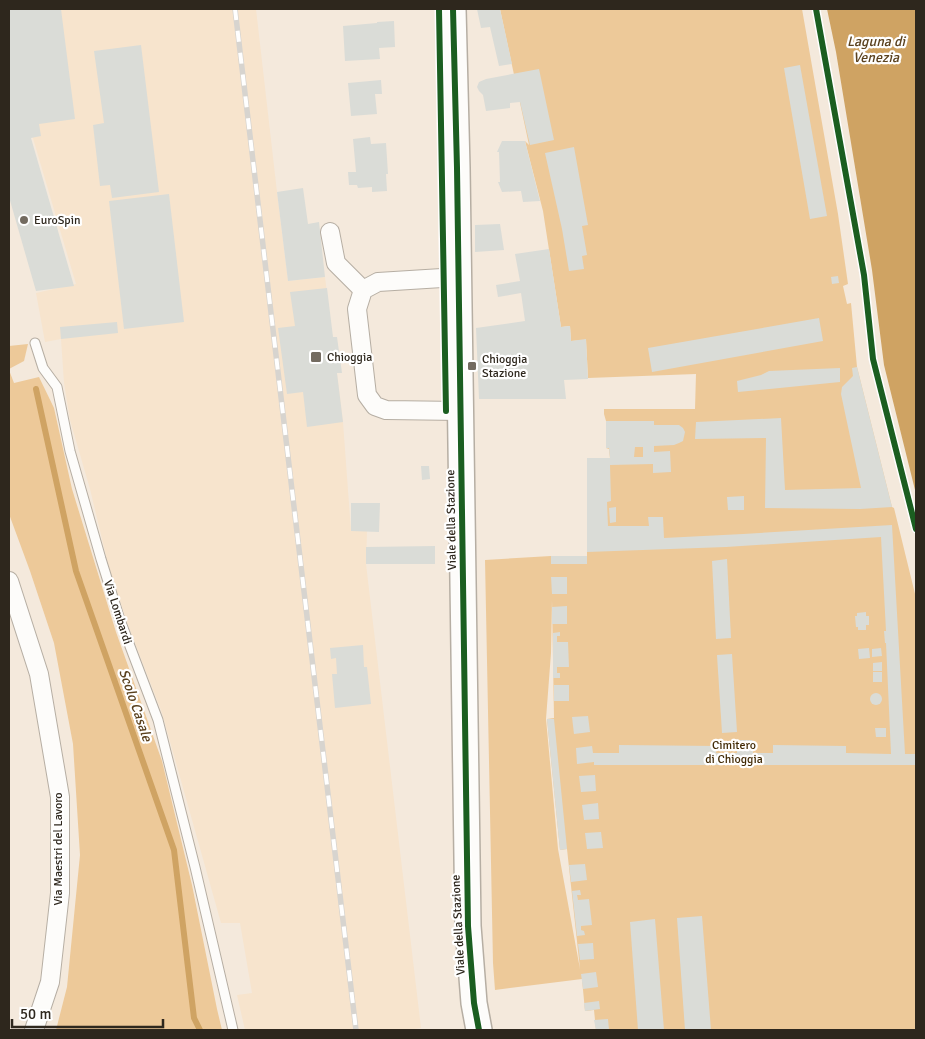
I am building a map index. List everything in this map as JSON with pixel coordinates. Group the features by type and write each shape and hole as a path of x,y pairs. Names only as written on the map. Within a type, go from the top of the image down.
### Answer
{"street":[{"name":"Viale della Stazione","path":"453,9 468,926 474,1003 479,1030"},
{"path":"330,232 336,263 363,290"},
{"path":"458,276 378,282 363,290 358,309 367,395 375,406 386,410 460,411"},
{"name":"Via Maestri del Lavoro","path":"9,581 39,674 60,797 60,893 50,982 34,1030"}],"lane":[{"name":"Via Lombardi","path":"35,343 43,368 57,388 70,451 101,559 120,620 158,720 195,867 232,1030"}],"shaded area":[{"path":"9,9 256,9 288,281 325,277 343,422 351,531 367,531 366,564 421,1028 408,1030 245,1030 237,995 252,993 240,923 221,923 162,713 128,625 109,568 90,489 70,420 64,383 61,339 45,342 36,293 76,284 32,135 9,138"}],"green space":[{"name":"Cimitero di Chioggia","path":"500,9 802,9 838,214 848,284 843,286 847,304 851,303 857,367 916,598 916,1030 596,1030 594,1010 585,1011 582,979 495,990 485,560 587,556 587,458 610,458 609,449 606,448 604,409 695,409 696,374 588,378 586,340 571,341 570,326 561,327 543,211 525,141 529,145","holes":["552,600 554,718 547,719 560,850 567,849 580,969 558,849 546,719 551,653"]},
{"path":"28,344 24,361 9,369 9,346"},
{"path":"9,370 14,383 39,377 54,408 72,489 116,632 162,761 192,885 222,1030 56,1030 67,987 80,855 73,744 54,643 9,514"}],"water":[{"name":"Laguna di Venezia","path":"827,9 916,9 916,494 884,365 872,270 836,52"}],"building":[{"path":"9,9 61,9 75,119 39,124 41,136 31,138 74,286 36,291 9,197"},
{"path":"477,9 500,9 512,64 499,66 490,27 481,28"},
{"path":"394,21 395,47 379,48 380,59 345,61 343,26"},
{"path":"141,45 159,192 112,198 110,185 100,186 93,125 104,123 94,51"},
{"path":"800,65 827,216 810,219 784,68"},
{"path":"539,69 554,140 530,145 520,102 510,103 510,108 486,111 483,95 477,87 479,82 486,79"},
{"path":"381,80 382,94 375,94 377,114 351,116 348,83"},
{"path":"370,137 371,144 386,143 387,191 372,192 372,187 358,188 357,185 349,185 348,172 356,172 353,139"},
{"path":"502,141 525,141 540,201 523,202 521,191 502,192 498,182 500,182 499,152 497,152"},
{"path":"574,147 588,225 582,226 587,255 582,256 584,269 569,271 562,229 545,153"},
{"path":"303,188 308,224 319,222 325,277 288,281 277,192"},
{"path":"169,194 184,322 124,329 109,201"},
{"path":"500,224 504,250 475,252 475,225"},
{"path":"549,249 561,327 570,326 571,341 586,339 588,379 564,380 566,399 479,399 476,328 525,321 521,293 498,297 496,285 520,281 515,254"},
{"path":"838,276 839,283 832,284 831,277"},
{"path":"327,288 333,337 337,337 342,373 337,373 343,422 307,427 303,392 287,394 278,328 295,326 290,292"},
{"path":"819,318 823,341 652,372 648,348"},
{"path":"117,322 118,333 61,339 60,327"},
{"path":"857,367 892,507 860,509 765,508 766,438 695,439 696,422 781,418 785,490 861,488 841,394 842,387 853,376 852,368"},
{"path":"840,368 840,382 738,392 737,381 769,371"},
{"path":"606,421 654,421 654,425 679,425 685,432 683,441 679,443 654,446 654,452 670,451 671,472 653,473 653,464 610,465 611,501 607,502 608,526 649,526 648,517 663,517 664,538 892,525 905,754 916,754 916,765 594,765 594,762 577,764 576,748 592,746 593,753 619,753 619,745 716,746 716,753 737,753 737,740 752,740 753,753 773,753 773,745 846,746 846,753 891,754 881,537 726,547 587,552 587,458 610,458 609,448 606,448","holes":["635,447 643,447 643,457 634,457"]},
{"path":"421,466 429,466 430,479 422,480"},
{"path":"744,496 744,510 728,510 727,497"},
{"path":"351,503 380,503 379,532 351,531"},
{"path":"616,507 616,522 610,523 609,508"},
{"path":"435,546 435,564 366,564 366,547"},
{"path":"551,556 587,556 587,564 551,564"},
{"path":"727,559 731,638 716,639 712,561"},
{"path":"551,577 567,577 567,594 552,594"},
{"path":"567,606 567,624 552,624 552,607"},
{"path":"866,612 866,616 869,616 869,625 866,625 866,630 858,630 855,616 857,616 857,613"},
{"path":"560,632 560,636 557,636 557,642 568,642 569,667 557,667 557,673 560,673 560,678 553,678 553,633"},
{"path":"363,645 364,667 367,667 371,704 335,708 332,674 337,674 336,658 331,659 330,648"},
{"path":"869,648 870,658 859,659 858,649"},
{"path":"881,648 882,656 872,657 872,649"},
{"path":"732,654 737,732 722,733 717,655"},
{"path":"882,662 882,671 873,671 873,663"},
{"path":"873,672 882,672 882,682 873,682"},
{"path":"554,685 569,685 569,701 554,701"},
{"path":"878,693 881,694 881,704 874,705 871,704 870,697 871,694"},
{"path":"588,716 590,732 574,734 572,717"},
{"path":"547,719 554,719 567,849 560,850"},
{"path":"875,728 886,728 886,737 876,737"},
{"path":"595,775 596,791 581,792 579,776"},
{"path":"598,803 599,819 584,820 582,805"},
{"path":"601,832 603,848 587,849 585,833"},
{"path":"585,864 587,880 571,882 569,865"},
{"path":"580,890 581,895 577,895 578,900 589,899 592,925 581,926 581,930 584,931 585,935 577,936 572,891"},
{"path":"702,916 711,1030 685,1030 677,918"},
{"path":"655,919 664,1030 638,1030 630,922"},
{"path":"593,943 594,959 580,960 578,944"},
{"path":"596,972 598,987 583,989 581,974"},
{"path":"599,1001 600,1009 585,1011 584,1003"},
{"path":"608,1019 609,1030 596,1030 594,1020"}],"waterway":[{"name":"Scolo Casale","path":"36,389 76,571 174,850 194,1018 200,1030"}],"railway":[{"path":"235,9 356,1030"}],"cycle path":[{"path":"439,9 446,411"},
{"path":"453,9 468,926 474,1003 479,1030"},
{"path":"816,9 864,275 873,359 916,529"}],"place":[{"name":"EuroSpin","path":"24,220"},
{"name":"Chioggia","path":"316,357"},
{"name":"Chioggia Stazione","path":"472,366"}]}
